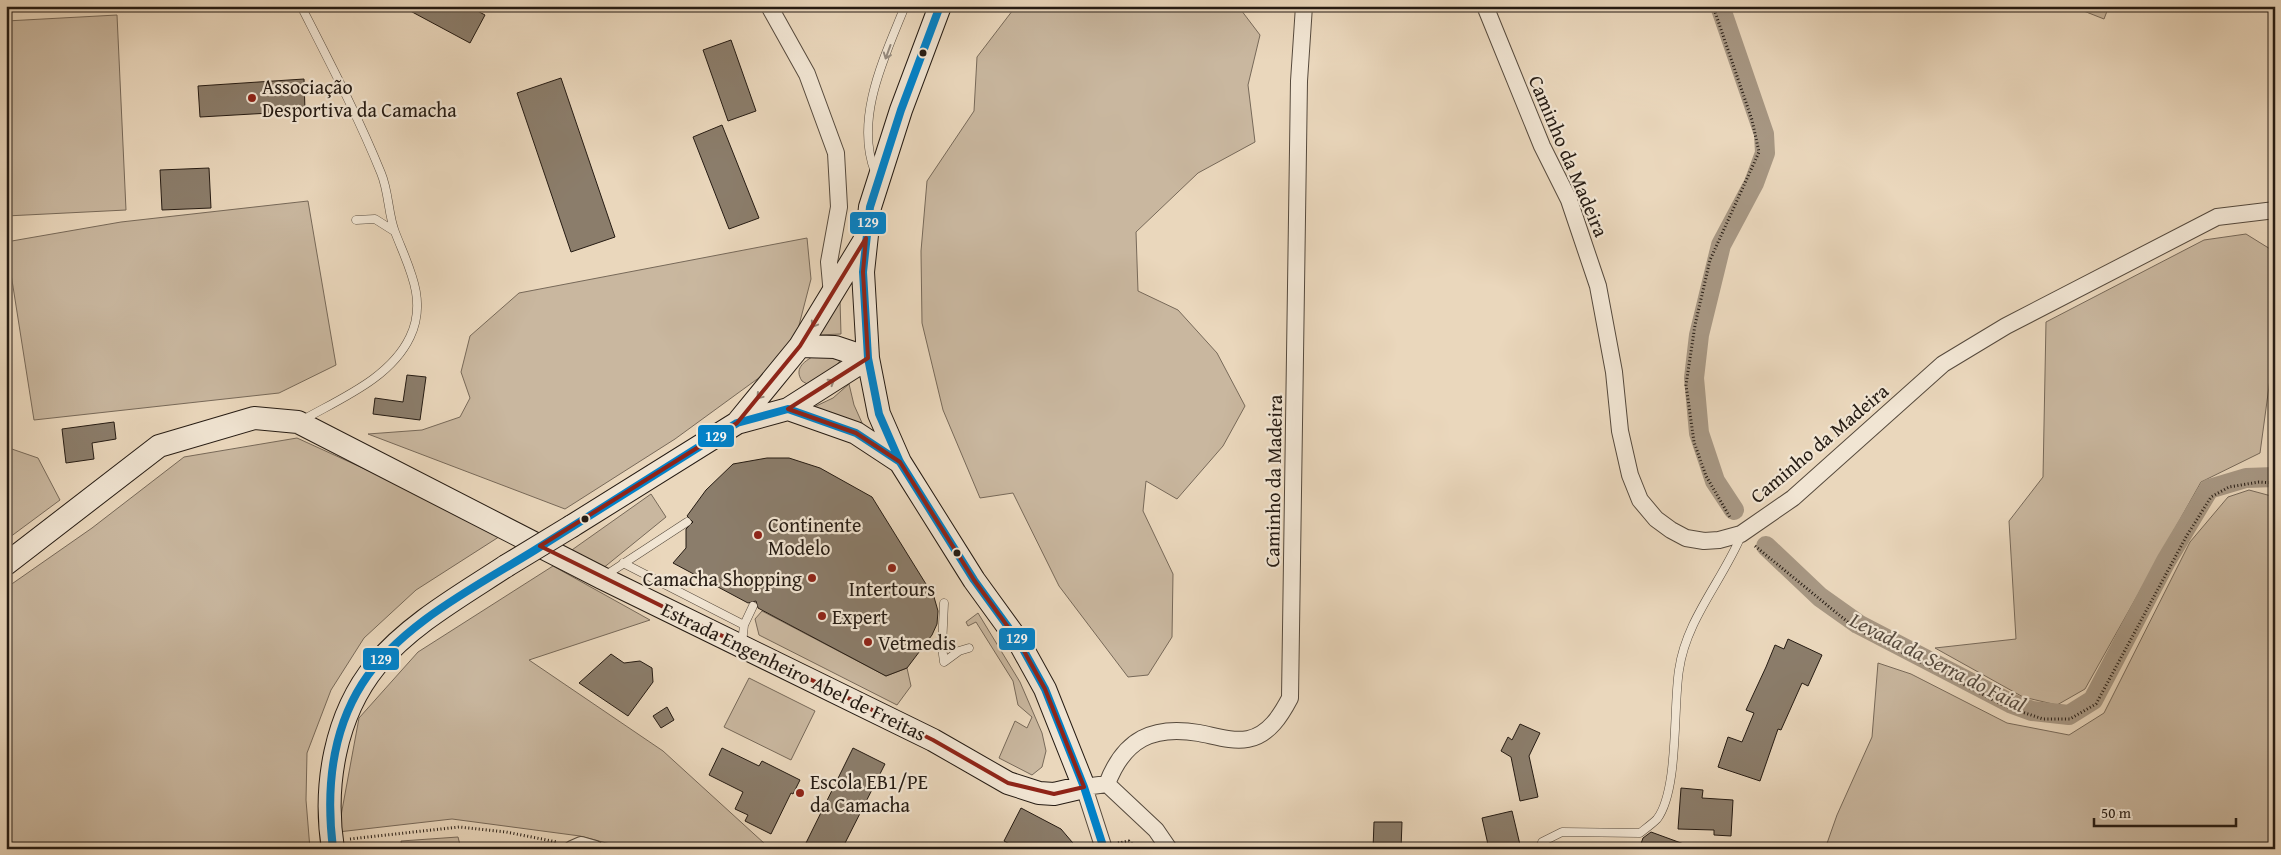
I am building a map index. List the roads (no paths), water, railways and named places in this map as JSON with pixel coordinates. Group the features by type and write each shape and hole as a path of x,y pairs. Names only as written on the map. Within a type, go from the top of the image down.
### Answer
{"main road":[{"path":"940,6 901,110 870,207 863,272 868,358 879,414 900,462 974,580 1019,642 1045,689 1084,787"},
{"path":"737,423 794,355 866,238"},
{"path":"794,355 835,347 868,358"},
{"path":"788,408 794,355"},
{"path":"334,849 330,800 333,765 342,726 356,696 376,665 406,636 444,607 506,566 737,423 788,408 868,358"},
{"path":"788,408 856,433 900,462"},
{"name":"Estrada Engenheiro Abel de Freitas","path":"6,564 158,446 254,418 298,422 602,578 743,635 1008,783 1039,793 1054,794 1084,787"}],"street":[{"path":"769,6 807,74 836,153 838,206 829,262 832,295"},
{"name":"Caminho da Madeira","path":"1107,784 1120,757 1142,737 1151,733 1177,730 1233,739 1249,739 1268,730 1282,714 1290,698 1296,424 1299,81 1304,6"},
{"name":"Caminho da Madeira","path":"1485,6 1542,146 1569,200 1598,286 1614,372 1620,431 1630,475 1640,500 1664,524 1686,538 1704,541 1719,540 1741,534 1793,498 1943,364 2006,326 2217,217 2275,210"},
{"path":"1104,849 1084,787 1107,784 1156,830 1169,849"},
{"path":"568,847 581,845 595,849"}],"lane":[{"path":"298,422 364,386 392,362 410,337 417,315 417,291 407,259 394,231 382,176 343,88 301,6"},
{"path":"878,179 868,154 870,100 905,6"},
{"path":"356,220 375,218 394,231"},
{"path":"602,578 687,522"},
{"path":"1541,849 1542,842 1562,832 1640,834 1657,818 1670,786 1679,668 1696,618 1734,552 1741,534"},
{"path":"623,563 743,635 754,606"},
{"path":"944,603 942,647 944,662 959,651 969,648"}],"waterway":[{"name":"Levada da Serra do Faial","path":"1720,6 1764,134 1765,153 1754,183 1721,245 1699,335 1694,378 1699,433 1715,481 1734,510"},
{"name":"Levada da Serra do Faial","path":"1766,546 1820,597 1858,624 2010,703 2032,711 2069,715 2093,700 2166,561 2209,489 2246,478 2275,477"}],"place":[{"name":"Associação Desportiva da Camacha","path":"252,98"},
{"name":"Continente Modelo","path":"758,535"},
{"name":"Intertours","path":"892,568"},
{"name":"Camacha Shopping","path":"812,578"},
{"name":"Expert","path":"822,616"},
{"name":"Vetmedis","path":"868,642"},
{"name":"Escola EB1/PE da Camacha","path":"800,793"}]}
